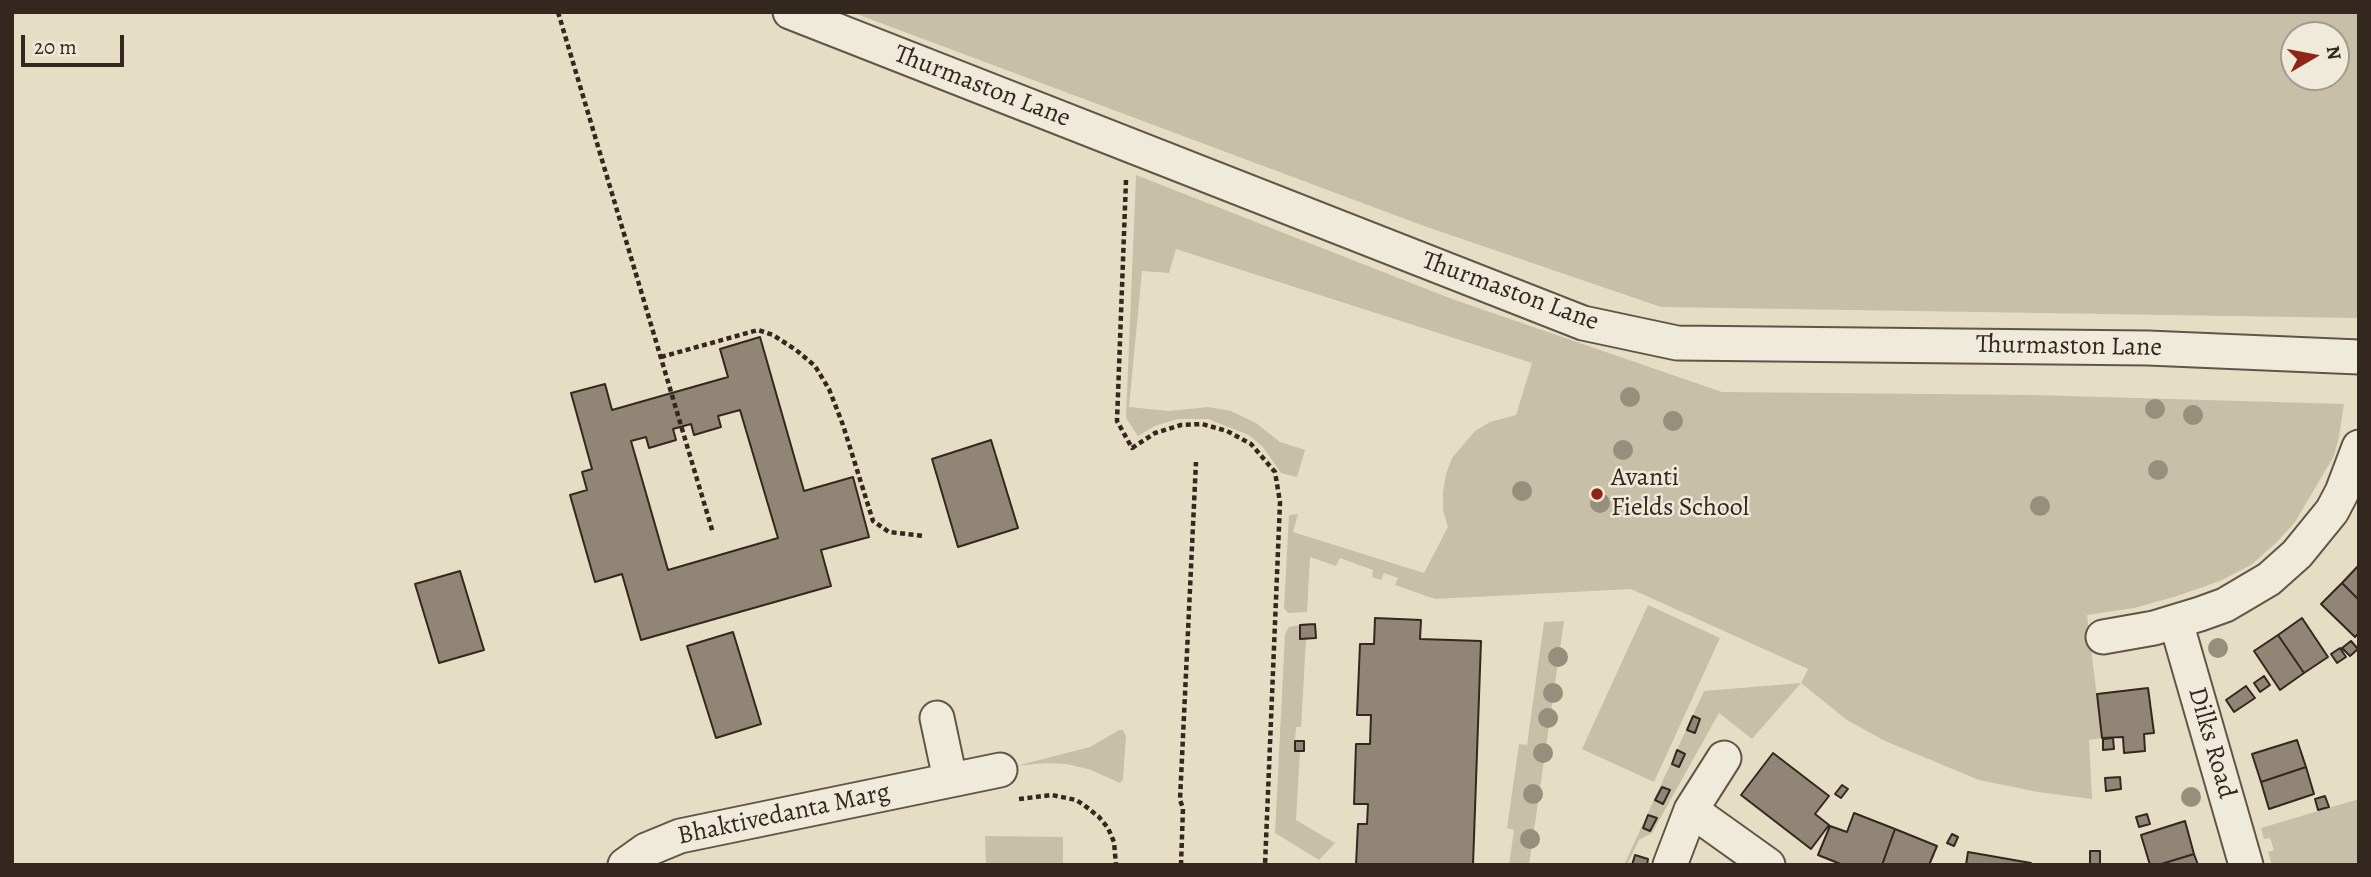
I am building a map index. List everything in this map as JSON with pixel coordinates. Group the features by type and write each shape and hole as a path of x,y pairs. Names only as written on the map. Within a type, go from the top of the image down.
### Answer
{"street":[{"name":"Thurmaston Lane","path":"790,12 1583,323 1677,343 2148,348 2359,357"},
{"path":"2103,637 2176,622 2225,605 2258,587 2282,568 2332,511 2359,447"},
{"name":"Dilks Road","path":"2176,622 2246,865"},
{"path":"936,718 950,779"},
{"path":"1670,865 1691,810 1724,758"},
{"name":"Bhaktivedanta Marg","path":"625,865 646,850 680,836 1000,769"},
{"path":"1691,810 1768,865"}],"path":[{"path":"558,12 713,533"},
{"path":"1127,144 1117,421 1132,448 1155,433 1181,425 1202,424 1220,428 1251,444 1275,472 1280,502 1265,865"},
{"path":"661,357 758,330 773,335 796,350 815,366 829,389 844,425 873,521 889,532 924,536"},
{"path":"1181,865 1183,808 1180,800 1196,462"},
{"path":"1063,797 1084,805 1104,823 1114,842 1116,865"}],"shaded area":[{"path":"851,12 2359,12 2359,318 1661,307 1424,226"},
{"path":"1136,175 1452,299 1722,392 2034,395 2344,404 2339,437 2334,456 2295,522 2251,565 2220,581 2174,597 2134,608 2087,615 2102,738 2089,740 2092,799 1979,780 1885,741 1847,720 1801,683 1808,669 1631,589 1435,599 1395,585 1398,578 1384,573 1381,580 1372,577 1373,570 1340,558 1336,566 1310,557 1307,612 1288,613 1284,608 1289,515 1298,514 1293,532 1424,573 1448,527 1443,510 1443,492 1452,458 1475,431 1490,422 1516,415 1532,363 1176,249 1169,273 1142,271 1129,407 1169,411 1208,407 1231,411 1256,423 1280,442 1305,450 1297,477 1281,473 1263,447 1249,435 1208,419 1177,419 1155,426 1138,436 1126,418"},
{"path":"1648,605 1720,638 1654,782 1582,749"},
{"path":"1564,621 1529,865 1509,865 1514,830 1507,828 1519,744 1527,745 1544,622"},
{"path":"1300,625 1300,639 1306,639 1301,727 1296,727 1295,741 1295,751 1300,751 1296,820 1335,843 1319,860 1275,833 1285,634 1289,627"},
{"path":"1801,683 1752,739 1719,713 1652,833 1639,840 1627,865 1624,865 1704,691"},
{"path":"1123,730 1126,736 1123,779 1120,783 1091,770 1067,764 1016,766 1090,747"},
{"path":"2359,799 2359,865 2272,865 2268,852 2274,850 2270,838 2264,839 2261,828"},
{"path":"985,836 1063,837 1063,865 986,865"}],"building":[{"path":"760,337 804,491 853,477 869,537 821,550 831,586 641,640 622,574 595,582 570,495 587,490 582,472 592,469 571,393 605,384 612,410 728,377 720,349","holes":["740,410 778,538 668,570 631,441 646,437 649,448 676,440 673,429 691,424 694,435 721,427 718,416"]},
{"path":"991,440 1018,528 958,547 932,459"},
{"path":"2359,565 2359,600 2342,583"},
{"path":"460,571 484,650 439,663 415,584"},
{"path":"2342,583 2359,600 2359,633 2355,637 2321,604"},
{"path":"1375,618 1421,620 1420,639 1481,641 1473,865 1356,865 1358,824 1367,824 1368,804 1354,804 1356,744 1370,744 1371,715 1357,715 1360,644 1374,644"},
{"path":"2302,618 2328,657 2304,673 2278,635"},
{"path":"1315,624 1316,638 1300,639 1300,625"},
{"path":"733,632 761,724 716,738 687,646"},
{"path":"2278,635 2304,673 2280,690 2254,651"},
{"path":"2351,641 2358,649 2350,656 2342,648"},
{"path":"2340,648 2346,657 2337,663 2331,654"},
{"path":"2264,676 2270,685 2260,692 2254,683"},
{"path":"2246,686 2255,698 2234,712 2226,700"},
{"path":"2148,688 2154,733 2144,734 2145,751 2124,753 2123,737 2102,738 2097,694"},
{"path":"1693,716 1700,719 1695,733 1687,730"},
{"path":"2113,738 2114,749 2103,750 2103,739"},
{"path":"2297,740 2306,767 2261,782 2252,754"},
{"path":"1295,741 1304,741 1304,751 1295,751"},
{"path":"1677,750 1685,754 1679,767 1672,764"},
{"path":"1773,753 1829,796 1815,814 1829,825 1811,849 1741,795"},
{"path":"2306,767 2314,794 2269,809 2261,782"},
{"path":"2120,777 2121,789 2106,791 2105,778"},
{"path":"1842,785 1848,789 1841,798 1835,794"},
{"path":"1662,787 1670,790 1663,804 1655,800"},
{"path":"2325,796 2329,807 2318,810 2315,799"},
{"path":"1854,813 1895,829 1882,865 1843,865 1818,855 1830,826 1847,832"},
{"path":"2147,814 2150,824 2139,827 2136,817"},
{"path":"1648,815 1657,818 1650,831 1643,828"},
{"path":"2185,821 2194,854 2150,865 2141,835"},
{"path":"1895,829 1937,846 1929,865 1882,865"},
{"path":"1952,834 1958,837 1954,846 1947,843"},
{"path":"2090,851 2100,851 2100,865 2090,865"},
{"path":"1968,852 2031,863 1966,865"},
{"path":"2194,854 2198,865 2158,865"},
{"path":"1635,855 1648,859 1647,865 1632,865"}],"place":[{"name":"Avanti Fields School","path":"1597,494"}]}
